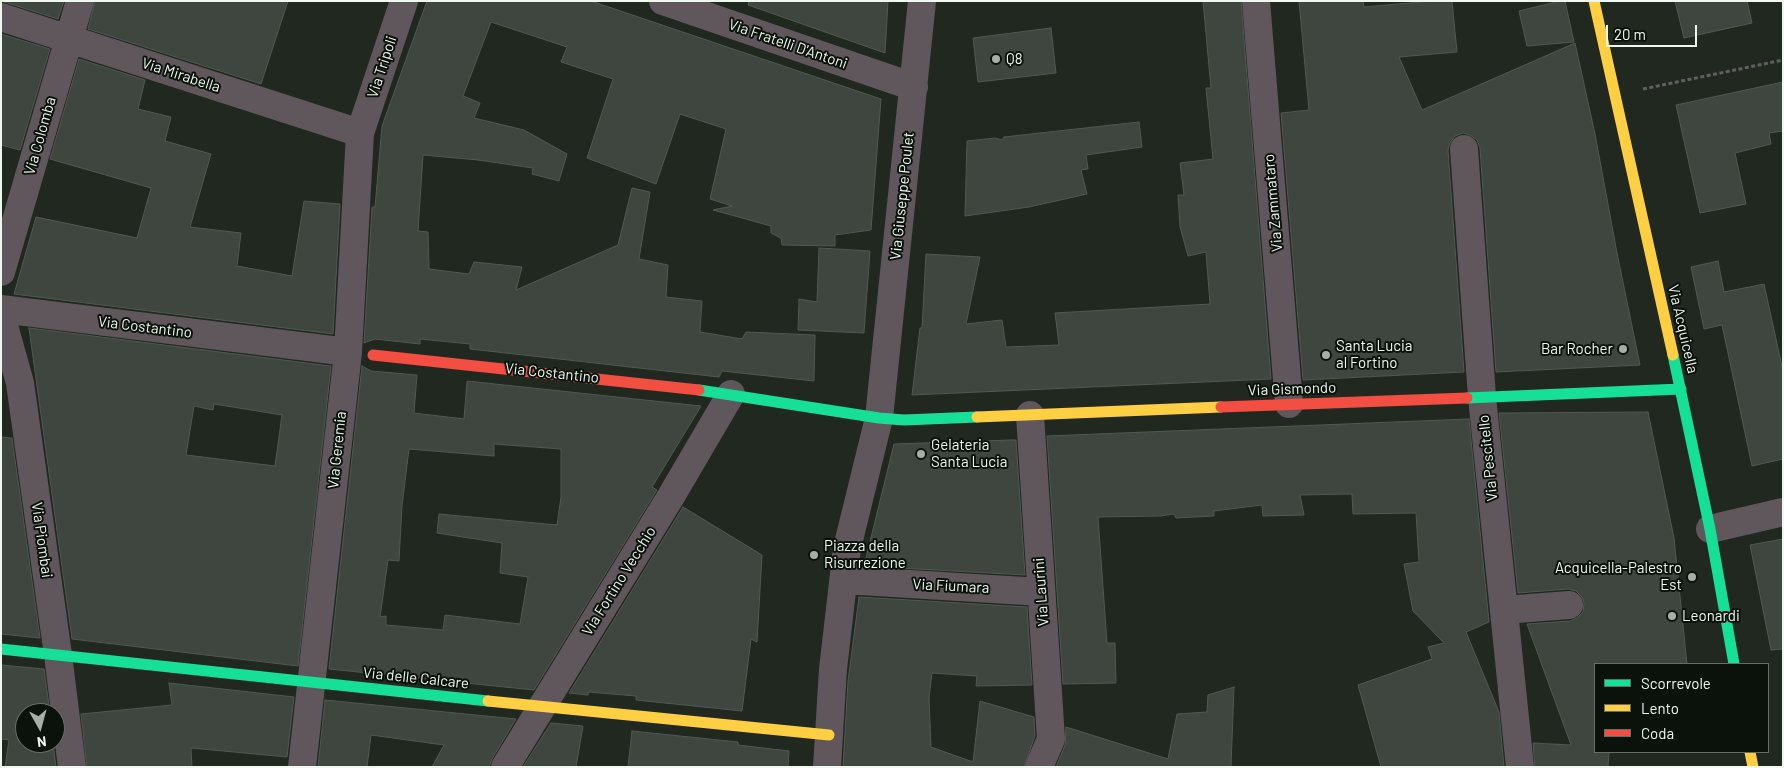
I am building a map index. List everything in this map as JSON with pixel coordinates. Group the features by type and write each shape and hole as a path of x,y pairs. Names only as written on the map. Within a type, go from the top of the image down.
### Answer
{"street":[{"name":"Via Colomba","path":"1,272 10,206 80,1"},
{"name":"Via Tripoli","path":"360,133 404,1"},
{"name":"Via Fratelli D'Antoni","path":"663,1 914,86"},
{"name":"Via Giuseppe Poulet","path":"829,735 833,670 853,581 848,548 891,419 882,390 922,1"},
{"name":"Via Zammataro","path":"1256,1 1289,404"},
{"name":"Via Acquicella","path":"1594,1 1681,388 1710,529 1734,663"},
{"name":"Via Mirabella","path":"1,17 360,133"},
{"name":"Via Geremia","path":"302,767 312,683 360,354 360,133"},
{"name":"Via Pescitello","path":"1464,149 1482,396 1520,767"},
{"name":"Via Costantino","path":"1,309 360,354 651,384 730,394 891,419"},
{"name":"Via Piombai","path":"1,315 58,655 72,767"},
{"name":"Via Gismondo","path":"891,419 1681,388"},
{"name":"Via Fortino Vecchio","path":"505,767 670,498 730,394"},
{"name":"Via Laurini","path":"1030,415 1051,739 1039,767"},
{"path":"1710,529 1783,512"},
{"name":"Via Fiumara","path":"853,581 1041,592"},
{"path":"1504,610 1569,605"},
{"name":"Via delle Calcare","path":"1,649 312,683 829,735"},
{"path":"827,767 829,735"},
{"path":"1750,753 1753,767"}],"path":[{"path":"1615,95 1783,60"}],"building":[{"path":"1,1 64,1 58,19"},
{"path":"95,1 288,1 261,84 88,29"},
{"path":"427,1 591,1 881,99 871,230 835,235 835,246 782,245 781,238 771,233 771,226 713,210 732,206 710,199 726,129 680,114 656,184 587,158 613,79 561,62 567,47 491,22 463,96 480,103 474,118 524,130 567,154 559,181 532,174 533,168 423,155 418,231 428,232 429,269 469,274 474,262 522,267 516,290 618,245 632,188 650,192 639,259 668,265 666,297 702,301 700,332 742,339 746,332 815,335 814,381 722,371 719,377 470,349 470,344 420,339 420,344 375,339 364,343 372,207 375,207 382,126"},
{"path":"749,1 888,1 885,53 748,5"},
{"path":"1203,1 1241,1 1271,379 912,395 920,328 922,328 926,254 980,257 966,324 1002,320 1006,347 1059,345 1055,313 1210,304 1206,252 1188,256 1180,227 1178,195 1184,195 1180,163 1213,159 1206,88 1211,88"},
{"path":"1299,1 1363,1 1364,7 1452,1 1457,52 1399,57 1422,110 1575,43 1595,134 1640,365 1496,372 1480,148 1477,140 1463,133 1455,136 1448,150 1464,372 1303,380 1281,113 1309,110"},
{"path":"1565,1 1574,42 1527,46 1519,11"},
{"path":"1675,1 1747,1 1752,23 1684,38"},
{"path":"1051,28 1056,73 978,82 973,38"},
{"path":"1,34 50,49 20,150 1,145"},
{"path":"79,59 145,80 138,109 171,117 165,141 211,154 190,227 241,233 237,266 292,276 304,201 340,204 333,334 14,294 36,217 137,238 151,188 50,159"},
{"path":"1783,82 1783,131 1769,133 1771,144 1735,153 1746,204 1700,213 1676,105"},
{"path":"1139,122 1142,147 1086,155 1088,169 1081,170 1087,194 1029,207 965,216 967,141 995,138 1002,140 1004,137"},
{"path":"819,248 870,251 864,333 798,330 799,299 817,302"},
{"path":"1718,261 1724,292 1764,284 1783,371 1783,459 1752,466 1722,325 1704,329 1691,267"},
{"path":"29,328 331,366 298,666 72,639","holes":["214,404 282,415 275,466 186,455 194,406 213,410"]},
{"path":"362,366 371,371 417,375 414,413 464,419 467,381 701,406 652,487 657,490 534,690 329,669","holes":["494,444 561,449 561,497 557,525 439,514 437,533 502,543 500,573 528,577 520,624 445,615 443,630 386,625 386,616 380,617 388,560 399,561 402,506 409,449 494,456"]},
{"path":"1648,412 1674,538 1687,663 1594,663 1594,753 1609,753 1608,767 1535,767 1533,743 1571,745 1527,624 1570,621 1577,618 1583,612 1584,603 1582,597 1576,591 1568,589 1518,593 1499,413"},
{"path":"1469,419 1489,622 1466,632 1499,712 1504,767 1381,767 1358,685 1432,659 1428,647 1444,643 1413,611 1404,564 1419,562 1416,513 1353,514 1352,494 1300,495 1304,515 1263,516 1262,505 1214,511 1214,516 1176,518 1174,514 1098,517 1107,643 1115,643 1116,683 1063,684 1047,436"},
{"path":"1,437 12,438 40,638 1,634"},
{"path":"1016,440 1025,575 864,566 894,444"},
{"path":"683,507 762,555 757,642 751,639 742,711 636,700 636,696 588,692 588,695 569,693"},
{"path":"1783,539 1783,649 1771,650 1750,545"},
{"path":"859,597 1027,607 1032,685 976,686 977,676 932,673 929,698 931,747 973,762 980,701 1034,717 1035,736 1024,767 843,767 848,681"},
{"path":"1,665 44,669 49,703 15,703 15,753 54,753 56,767 5,767 9,740 1,739"},
{"path":"169,683 294,697 287,757 191,748 192,767 87,767 81,714 172,705"},
{"path":"1234,687 1231,767 1056,767 1065,745 1066,727 1168,759 1177,714 1207,712 1208,695"},
{"path":"325,700 516,719 489,767 432,767 444,745 371,735 367,767 318,767"},
{"path":"551,723 583,726 576,767 523,767"},
{"path":"632,731 738,742 738,745 789,751 788,767 628,767"}],"traffic: fast":[{"path":"1673,355 1710,529 1734,663"},
{"path":"1467,398 1681,389"},
{"path":"699,390 879,418 904,420 977,417"},
{"path":"1,649 488,701"}],"traffic: slow":[{"path":"1594,1 1673,355"},
{"path":"977,417 1221,407"},
{"path":"488,701 829,735"},
{"path":"1750,753 1753,767"}],"traffic: jam":[{"path":"373,355 699,390"},
{"path":"1221,407 1467,398"}],"place":[{"name":"Q8","path":"996,59"},
{"name":"Bar Rocher","path":"1623,349"},
{"name":"Santa Lucia al Fortino","path":"1326,355"},
{"name":"Gelateria Santa Lucia","path":"921,454"},
{"name":"Piazza della Risurrezione","path":"814,555"},
{"name":"Acquicella-Palestro Est","path":"1692,577"},
{"name":"Leonardi","path":"1672,616"}]}
